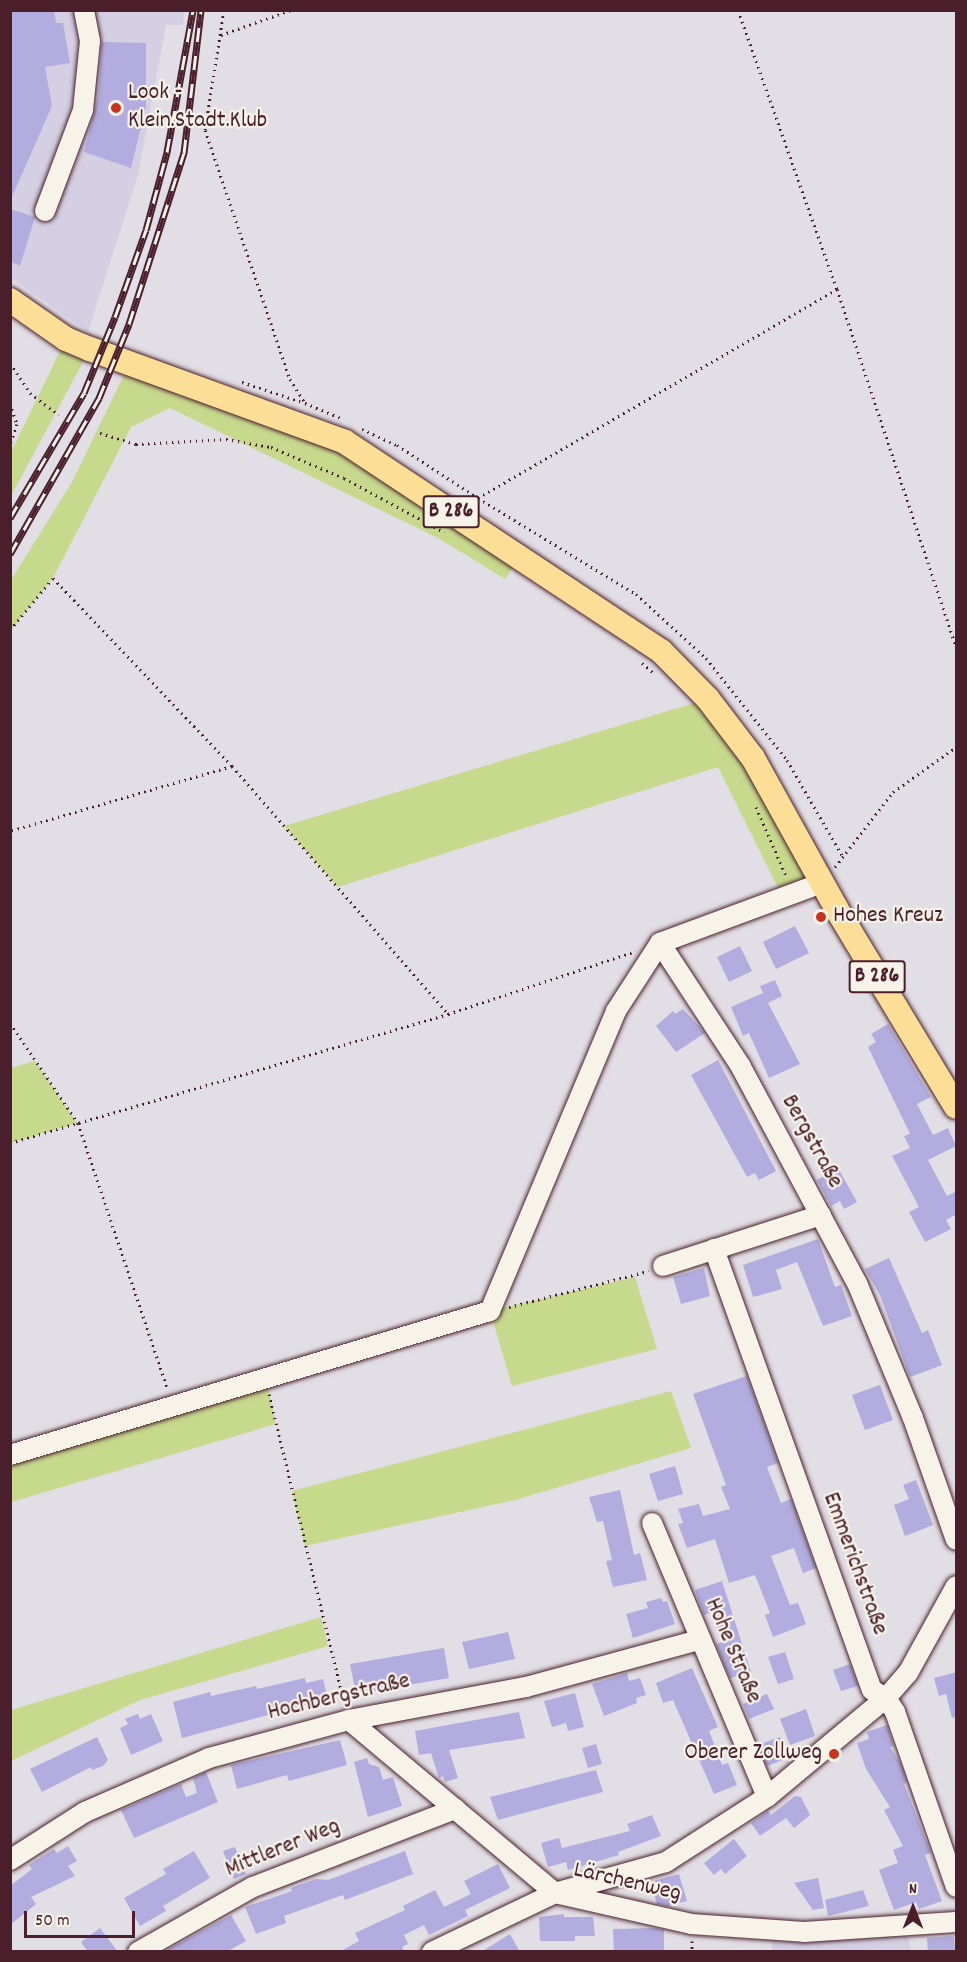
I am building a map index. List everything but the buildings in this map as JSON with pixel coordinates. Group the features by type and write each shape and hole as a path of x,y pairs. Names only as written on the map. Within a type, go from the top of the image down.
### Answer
{"main road":[{"name":"B 286","path":"10,300 82,346 345,442 457,528 661,651 708,699 753,758 800,846 813,886 957,1107"}],"street":[{"path":"45,211 83,110 90,41 84,10"},
{"path":"10,1455 490,1311 616,1011 660,943 813,886"},
{"name":"Bergstraße","path":"660,943 741,1066 861,1293 957,1540"},
{"path":"663,1266 821,1215"},
{"name":"Emmerichstraße","path":"714,1249 872,1690 886,1698 895,1712 957,1887"},
{"name":"Hohe Straße","path":"652,1523 699,1640 767,1797"},
{"path":"432,1952 555,1893 666,1862 767,1797 886,1698 908,1673 957,1586"},
{"name":"Hochbergstraße","path":"10,1860 85,1812 209,1758 349,1720 526,1686 699,1640"},
{"name":"Lärchenweg","path":"349,1720 555,1893 679,1922 804,1932 957,1922"},
{"name":"Mittlerer Weg","path":"138,1952 253,1887 455,1809"}],"path":[{"path":"224,10 205,130 238,236 290,379 304,403 346,421"},
{"path":"221,35 291,10"},
{"path":"738,10 837,290 957,647"},
{"path":"100,433 136,444 226,439 271,447 457,528 478,498 837,290"},
{"path":"10,363 30,393 59,415"},
{"path":"10,403 17,424 10,444"},
{"path":"356,426 397,445 478,498"},
{"path":"10,630 53,578 232,766 448,1014"},
{"path":"635,657 661,680"},
{"path":"752,797 788,881 813,886 893,792 957,747"},
{"path":"10,831 232,766"},
{"path":"10,1143 448,1014 660,943"},
{"path":"10,1023 78,1124 173,1406"},
{"path":"490,1311 635,1277 663,1266"},
{"path":"266,1378 328,1646 349,1720"}],"shaded area":[{"path":"11,11 184,11 183,25 166,25 138,175 88,332 11,278"},
{"path":"908,1936 911,1951 772,1951 772,1938"}],"green space":[{"path":"66,339 90,349 11,496 11,452"},
{"path":"124,375 158,375 345,442 520,557 505,579 438,538 170,408 131,427 53,578 11,630 11,580 72,482"},
{"path":"708,699 822,883 783,898 718,767 338,887 284,826"},
{"path":"35,1061 77,1123 11,1143 11,1068"},
{"path":"635,1277 657,1349 512,1386 490,1311"},
{"path":"266,1378 276,1424 11,1502 11,1455"},
{"path":"671,1391 691,1448 515,1500 305,1546 292,1491"},
{"path":"321,1617 328,1646 140,1700 11,1761 11,1710"}],"railway":[{"path":"10,554 99,398 129,324 184,153 201,10"},
{"path":"10,518 84,393 115,317 146,230 167,152 193,11"}],"place":[{"name":"Look - Klein.Stadt.Klub","path":"116,108"},
{"name":"Hohes Kreuz","path":"821,917"},
{"name":"Oberer Zollweg","path":"834,1754"}]}
